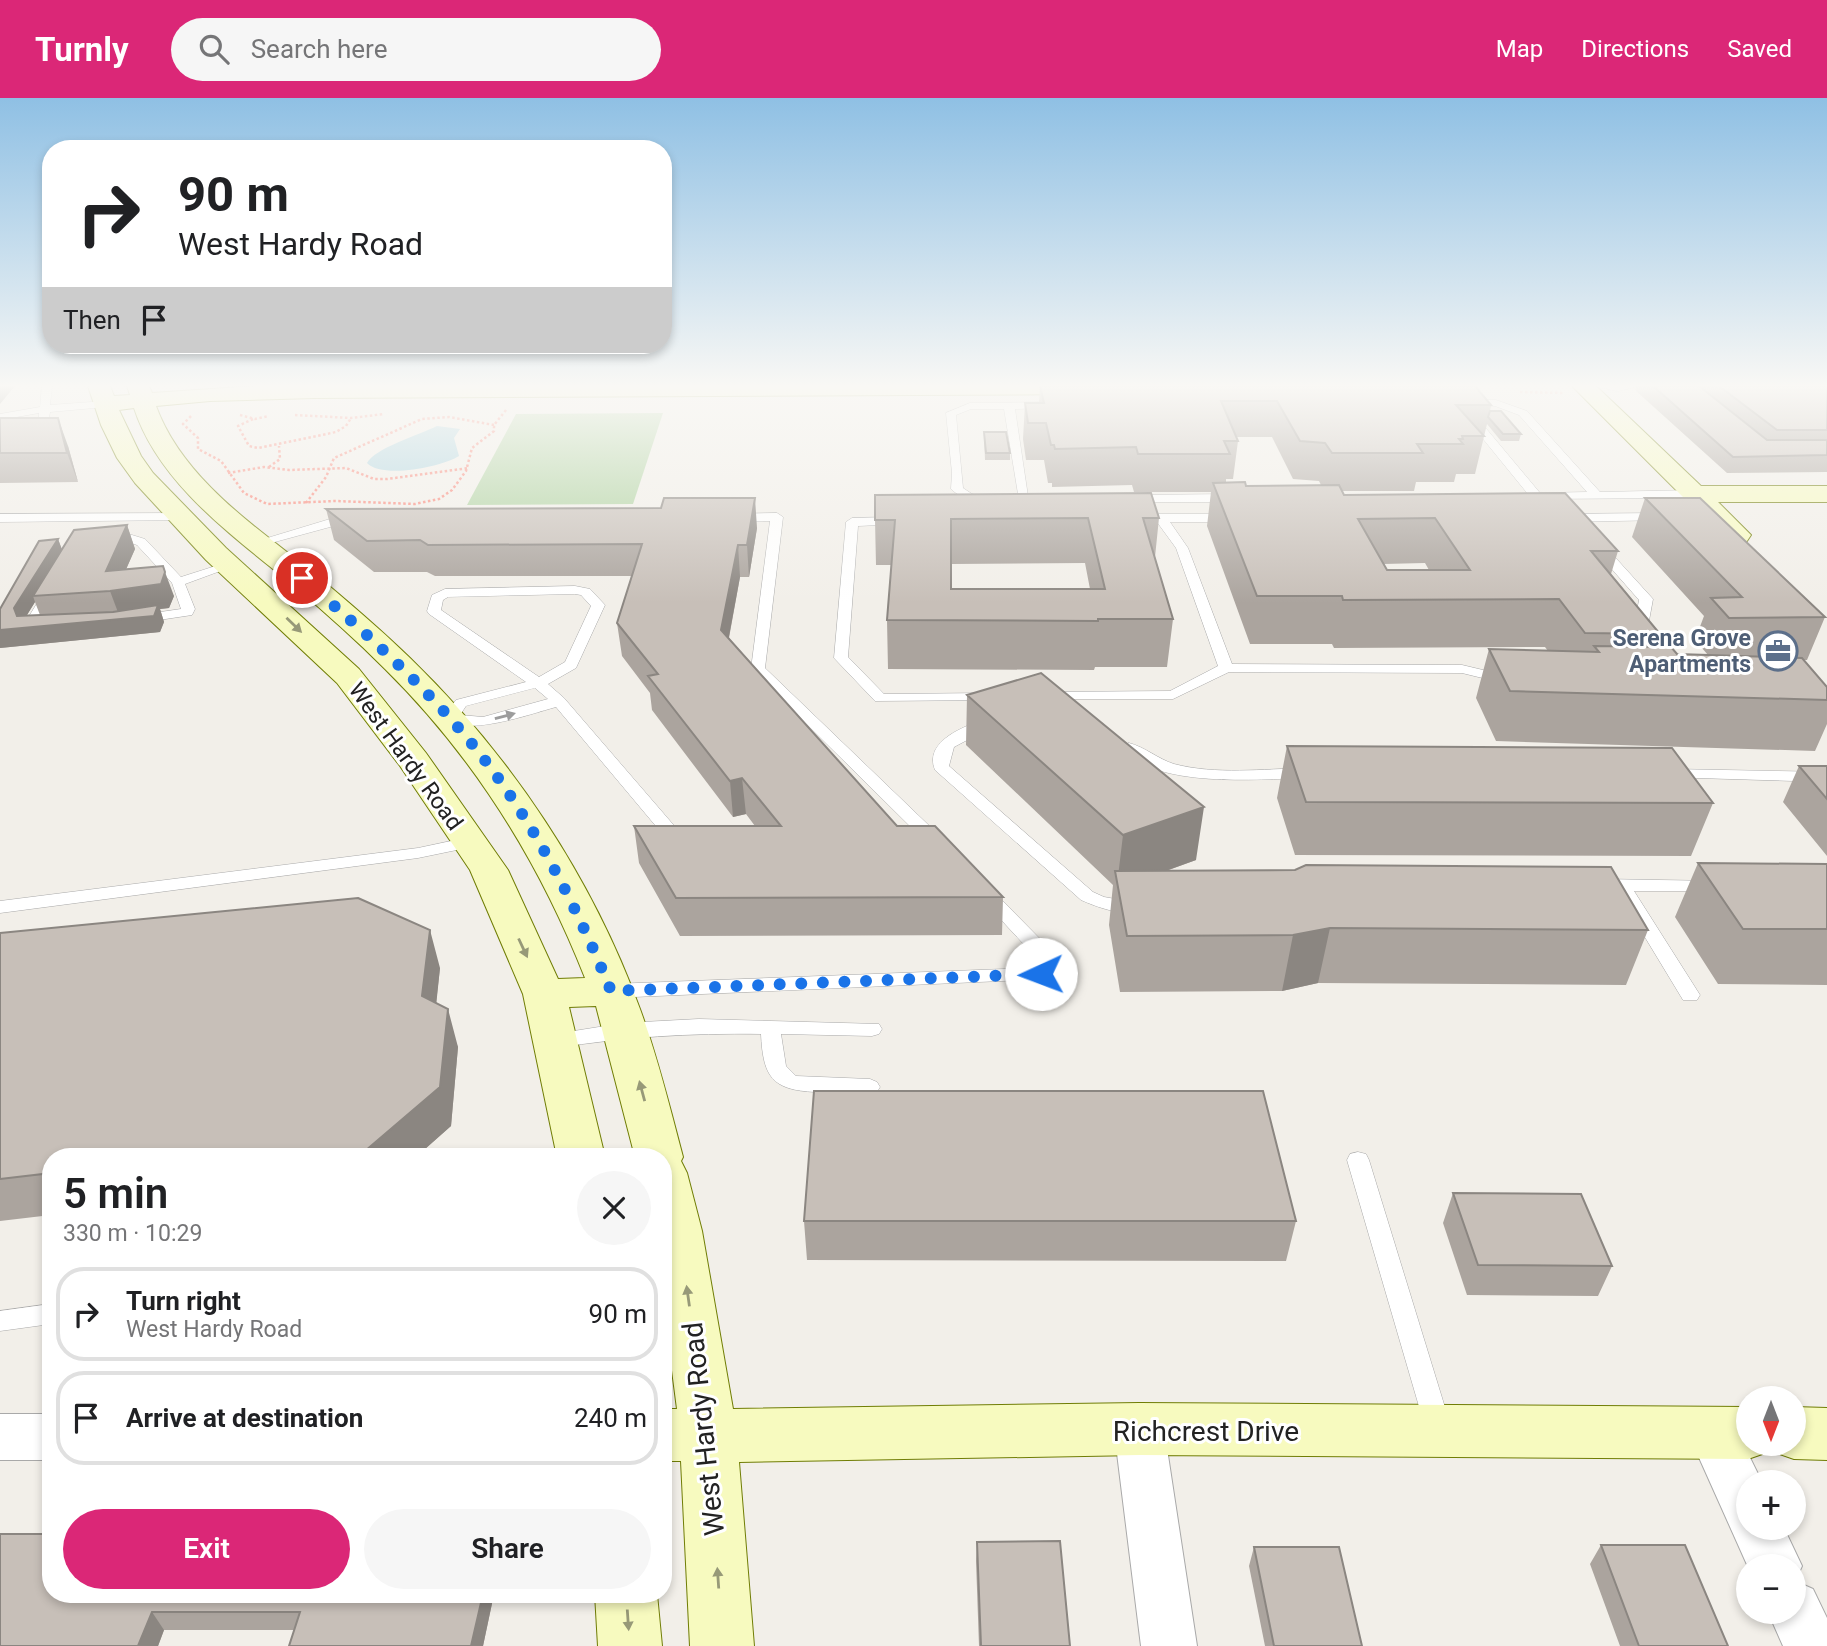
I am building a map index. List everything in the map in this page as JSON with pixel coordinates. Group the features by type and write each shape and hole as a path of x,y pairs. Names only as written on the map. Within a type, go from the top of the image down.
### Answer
{"street":[{"name":"West Hardy Road","path":"129,458 179,517 228,566 348,676 396,736 489,870 544,994 579,1148"},
{"name":"West Hardy Road","path":"175,458 202,494 225,511 363,633 450,718 506,790 580,916 618,1011 656,1148"},
{"path":"1653,458 1703,509 1758,556"},
{"path":"1703,509 1827,494"},
{"path":"179,517 225,511"},
{"path":"396,736 450,718"},
{"path":"544,994 618,1011"},
{"name":"West Hardy Road","path":"672,1207 679,1234 686,1435 722,1646"},
{"path":"1139,1429 1169,1646"},
{"name":"Richcrest Drive","path":"686,1435 816,1436 1139,1429 1731,1433"},
{"path":"1731,1433 1739,1470"},
{"path":"1806,1433 1827,1434"},
{"path":"0,1437 42,1437"},
{"path":"627,1603 630,1646"},
{"path":"1801,1624 1811,1646"}],"lane":[{"path":"956,458 957,489 969,497 992,500"},
{"path":"1015,458 1020,500 1039,500"},
{"path":"1505,458 1536,496"},
{"path":"1563,458 1597,496"},
{"path":"1522,497 1597,496 1703,509"},
{"path":"1122,499 1246,498"},
{"path":"0,519 179,517"},
{"path":"721,518 777,517 758,668 953,858"},
{"path":"1672,517 1576,526 1646,599 1641,627 1688,679"},
{"path":"1161,518 1182,548 1226,668"},
{"path":"1121,519 1244,518"},
{"path":"906,521 852,522 841,658 880,698 1005,696"},
{"path":"260,542 330,523 372,522"},
{"path":"137,539 178,582 188,608 187,612 119,622 31,629 30,626 83,541 137,539"},
{"path":"178,582 228,566"},
{"path":"559,701 483,722 450,718 461,703 538,683 571,665 598,605 592,598 575,590 445,593 437,598 434,611 538,683 559,701 671,833"},
{"path":"1033,696 1172,695 1226,668 1462,669 1515,682"},
{"path":"1006,717 959,736 944,747 940,753 942,766 1087,896 1114,905 1147,906"},
{"path":"1120,741 1143,759 1174,769 1208,773 1317,773"},
{"path":"1653,774 1827,776"},
{"path":"0,907 418,853 470,842"},
{"path":"1582,886 1730,886"},
{"path":"1622,886 1690,995"},
{"path":"555,1041 618,1011 1041,974 1039,949 981,888"},
{"path":"618,1011 699,1026 872,1029"},
{"path":"770,1027 774,1066 781,1077 791,1083 870,1087"},
{"path":"1358,1160 1440,1433"},
{"path":"0,1321 42,1315"}],"path":[{"path":"219,458 236,489 260,503 281,506 354,500 420,503 437,500 447,494 470,468 471,458"},
{"path":"269,468 280,458"},
{"path":"306,503 326,477 334,458"},
{"path":"228,473 269,468 346,468 374,479 470,468"}],"green space":[{"path":"492,458 648,458 633,504 467,505"}],"water":[{"path":"371,458 455,458 440,464 398,471 375,468 367,463"}],"building":[{"path":"1245,482 1246,486 1339,485 1344,495 1565,493 1618,551 1591,551 1660,634 1585,633 1559,599 1343,600 1342,596 1257,596 1213,483","holes":["1435,518 1470,570 1387,570 1358,519"]},
{"path":"1151,493 1159,518 1143,518 1173,619 887,620 895,520 875,520 875,495","holes":["1088,518 1105,589 951,589 951,519"]},
{"path":"664,498 755,498 747,545 738,545 721,630 897,826 935,826 1003,897 676,898 634,826 781,826 742,778 730,781 648,676 658,674 617,623 642,544 428,545 420,540 367,541 326,509 661,508"},
{"path":"1645,498 1700,498 1825,617 1729,618 1711,598 1742,597"},
{"path":"127,525 106,571 163,566 165,572 161,584 110,591 33,596 74,530"},
{"path":"58,539 14,608 17,616 113,612 158,605 154,616 0,630 0,609 39,541"},
{"path":"1594,646 1671,647 1677,654 1802,658 1827,687 1827,700 1510,691 1489,649 1599,652"},
{"path":"1041,673 1204,807 1123,835 967,695"},
{"path":"1287,746 1672,748 1713,803 1306,802"},
{"path":"1799,766 1827,766 1827,799"},
{"path":"1698,863 1827,864 1827,929 1743,929"},
{"path":"1306,865 1611,867 1648,930 1330,928 1293,935 1127,936 1115,871 1295,870"},
{"path":"358,898 430,930 422,996 448,1009 440,1087 369,1148 42,1148 42,1174 0,1179 0,933"},
{"path":"814,1091 1263,1091 1296,1221 804,1221"},
{"path":"1453,1193 1581,1194 1612,1266 1478,1265"},
{"path":"0,1534 42,1534 42,1603 481,1603 471,1646 289,1646 300,1612 152,1612 138,1646 0,1646"},
{"path":"1060,1541 1070,1646 981,1646 977,1542"},
{"path":"1601,1545 1685,1545 1728,1646 1639,1646"},
{"path":"1254,1547 1339,1547 1362,1646 1274,1646"}],"place":[{"name":"Serena Grove Apartments","path":"1778,651"}],"route":[{"path":"302,578 441,708 474,747 506,790 568,894 611,991 1041,974"}]}
